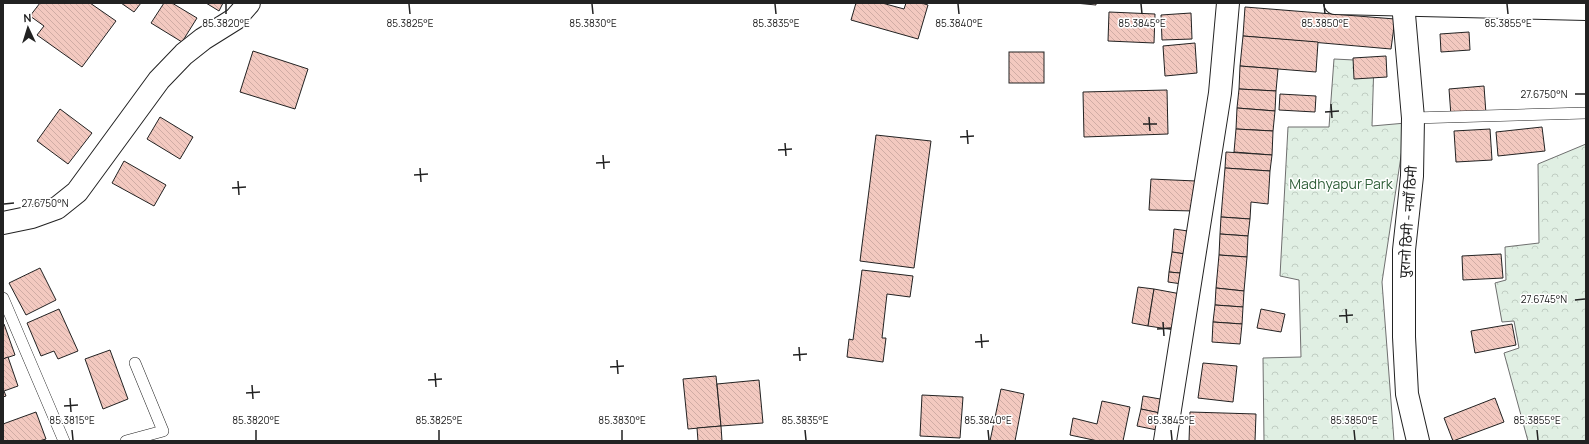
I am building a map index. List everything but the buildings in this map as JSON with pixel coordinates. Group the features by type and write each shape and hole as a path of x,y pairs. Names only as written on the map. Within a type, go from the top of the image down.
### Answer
{"street":[{"path":"3,223 57,208 78,192 159,80 184,54 203,39 235,19 249,3"},
{"path":"1166,441 1220,93 1228,3"},
{"path":"1335,3 1586,9"},
{"name":"पुरानो ठिमी - नयाँ ठिमी","path":"1403,4 1413,118 1412,176 1404,250 1404,336 1407,394 1418,441"}],"lane":[{"path":"1413,118 1586,113"},
{"path":"3,298 64,441"},
{"path":"126,441 163,431 135,363"}],"green space":[{"name":"Madhyapur Park","path":"1334,59 1374,61 1372,126 1406,123 1382,282 1394,441 1264,441 1263,358 1301,357 1299,280 1280,276 1288,127 1329,127"},
{"path":"1586,144 1586,441 1528,441 1504,353 1519,348 1514,321 1502,322 1495,283 1506,280 1505,247 1539,243 1538,164"}]}
